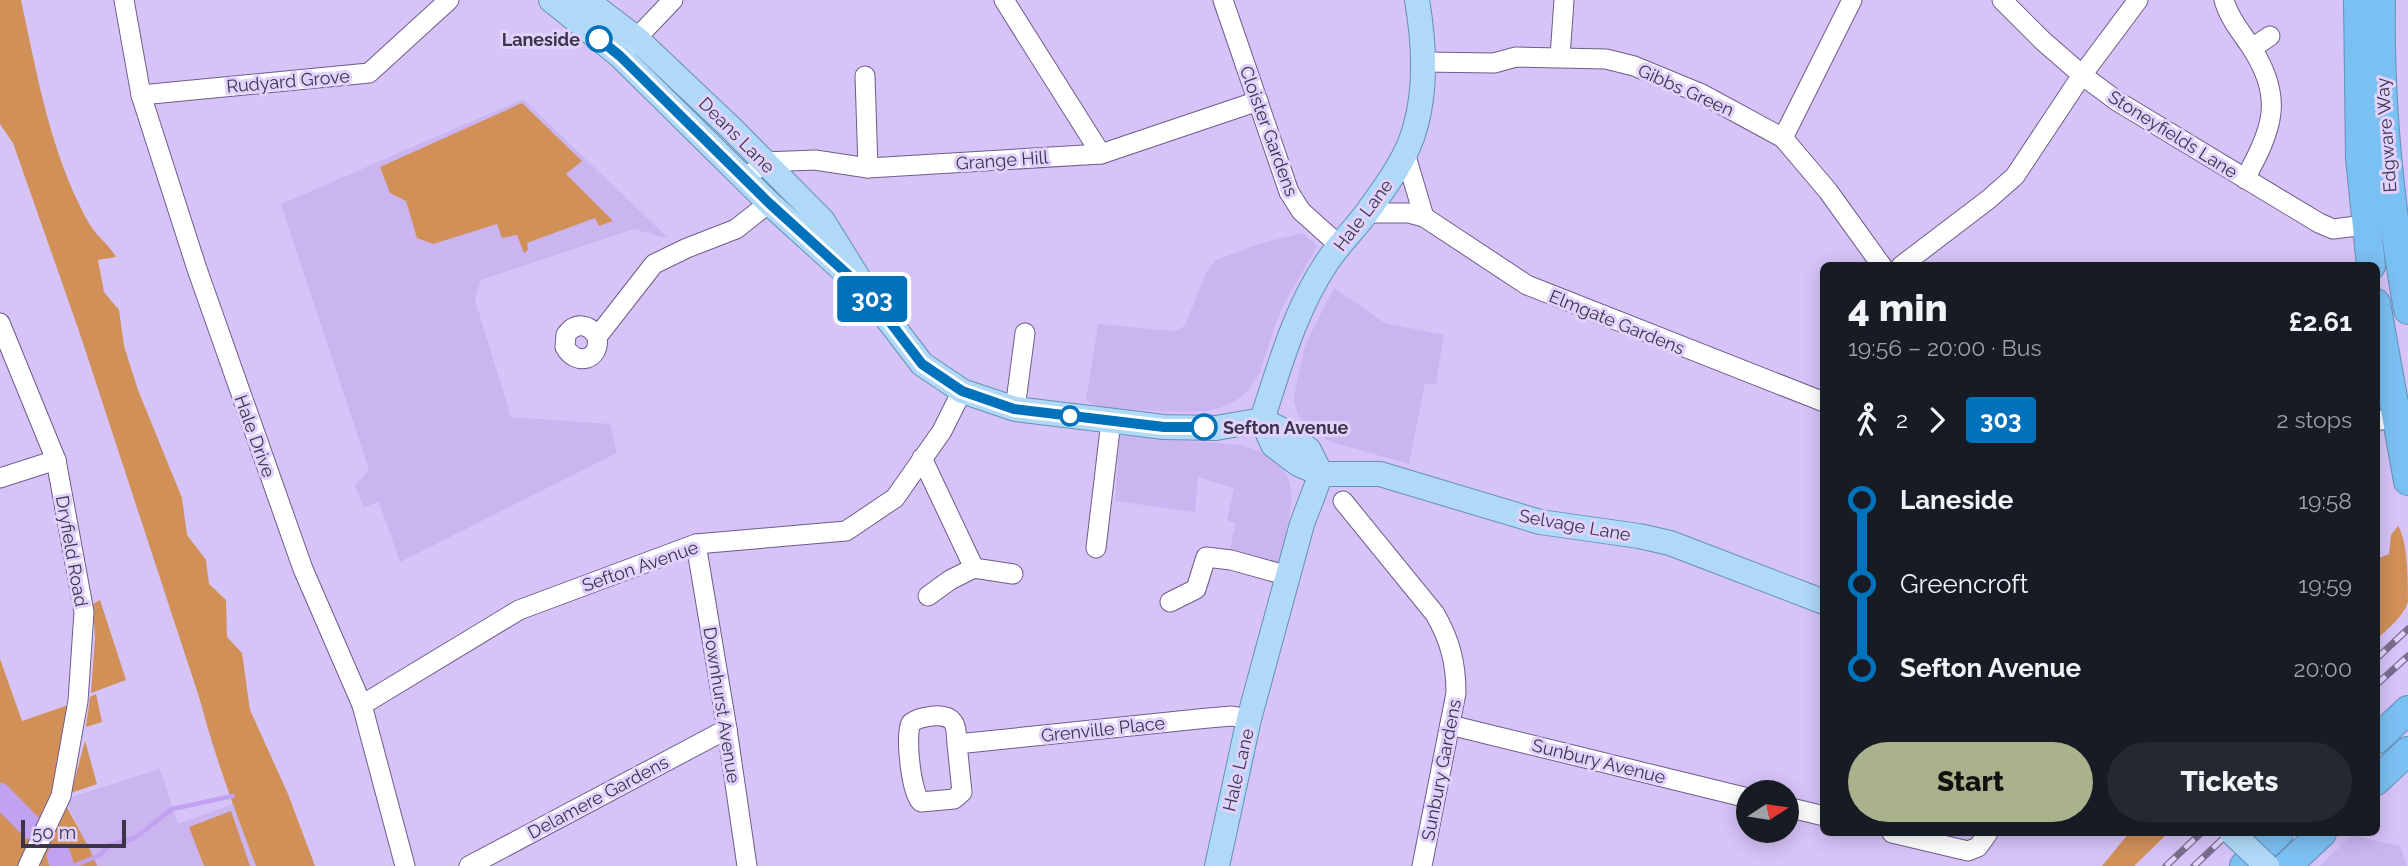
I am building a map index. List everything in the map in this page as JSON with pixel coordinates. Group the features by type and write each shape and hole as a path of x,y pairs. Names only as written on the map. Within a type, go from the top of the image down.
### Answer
{"highway":[{"name":"Edgware Way","path":"2358,0 2360,158 2370,262"},
{"name":"Edgware Way","path":"2381,0 2380,47 2389,175 2408,310"},
{"path":"2380,323 2408,481"},
{"path":"2380,736 2408,710"},
{"path":"2380,777 2408,751"},
{"path":"2244,866 2275,836"},
{"path":"2287,866 2319,836"}],"main road":[{"name":"Deans Lane","path":"551,0 628,47 764,162 823,221 867,292 922,364 962,391 1014,409 1164,427 1216,428 1262,420"},
{"name":"Deans Lane","path":"583,0 598,9 628,47 745,179 867,292"},
{"name":"Hale Lane","path":"1262,420 1300,308 1327,262 1367,213 1394,174 1415,128 1423,62 1418,0"},
{"path":"1262,420 1290,434 1309,450 1321,474"},
{"name":"Hale Lane","path":"1217,866 1250,719 1302,524 1321,474"},
{"name":"Selvage Lane","path":"1321,474 1380,474 1540,522 1670,543 1820,600"},
{"path":"2235,836 2267,866"}],"street":[{"name":"Hale Drive","path":"124,0 141,94 224,349 303,569 362,705 405,866"},
{"name":"Rudyard Grove","path":"141,94 369,73 449,0"},
{"path":"628,47 673,0"},
{"path":"1004,0 1101,154"},
{"name":"Cloister Gardens","path":"1223,0 1289,192 1301,211 1340,246"},
{"path":"1560,57 1564,0"},
{"path":"1783,138 1852,0"},
{"name":"Stoneyfields Lane","path":"2002,0 2043,41 2117,101 2333,229 2365,225"},
{"path":"1906,262 2015,176 2082,75 2138,0"},
{"path":"2224,0 2231,18 2252,48 2268,79 2272,110 2267,136 2245,179"},
{"path":"2252,48 2270,36"},
{"name":"Gibbs Green","path":"1423,62 1494,63 1516,57 1606,59 1634,66 1702,94 1783,138 1828,191 1879,262"},
{"path":"864,76 868,168"},
{"name":"Grange Hill","path":"764,162 815,160 868,168 1101,154 1258,101"},
{"path":"1405,153 1424,217"},
{"path":"745,179 764,162"},
{"path":"597,337 654,264 736,229 769,203"},
{"name":"Elmgate Gardens","path":"1367,213 1409,212 1424,217 1527,285 1820,400"},
{"path":"2384,343 2393,325 2408,319"},
{"name":"Dryfield Road","path":"0,323 56,460 84,612 78,701 61,796 28,866"},
{"path":"1014,409 1025,332"},
{"name":"Sefton Avenue","path":"362,705 519,610 696,544 846,531 895,498 942,431 962,391"},
{"path":"1097,548 1111,421"},
{"path":"922,458 974,568"},
{"path":"0,478 56,460"},
{"name":"Sunbury Gardens","path":"1343,501 1435,614 1447,635 1456,673 1456,693 1422,866"},
{"name":"Downhurst Avenue","path":"696,544 747,866"},
{"path":"1170,602 1196,589 1206,558 1231,560 1289,576"},
{"path":"928,596 950,580 974,568 1013,574"},
{"path":"944,716 954,723 957,744 962,792 954,799 922,802 915,794 908,738 911,723 926,717 944,716"},
{"name":"Grenville Place","path":"957,744 1208,718 1232,716 1250,719"},
{"name":"Sunbury Avenue","path":"1450,725 1736,795"},
{"name":"Delamere Gardens","path":"469,866 727,729"},
{"path":"1799,810 1820,815"},
{"path":"1900,836 1961,858 1974,850 1986,836"}],"shaded area":[{"path":"0,0 21,0 44,104 68,180 86,218 116,257 98,260 104,292 119,310 124,346 138,390 182,498 187,535 206,560 209,584 226,600 227,637 242,653 250,710 288,794 315,866 256,866 233,804 79,331 13,143 0,124"},
{"path":"523,99 669,239 634,229 481,280 475,300 511,417 610,424 617,453 400,562 379,502 364,507 355,486 369,470 281,204"},
{"path":"522,103 582,161 566,174 613,221 599,226 595,218 527,243 528,250 524,253 517,235 502,238 497,224 433,244 417,238 406,201 390,193 380,167"},
{"path":"1303,233 1317,246 1285,302 1260,372 1249,389 1237,400 1220,408 1178,412 1100,408 1086,400 1098,324 1174,331 1182,328 1207,271 1216,260 1262,243"},
{"path":"1334,288 1385,323 1444,335 1436,384 1425,384 1409,464 1331,442 1306,427 1298,415 1294,401 1306,343"},
{"path":"1120,436 1242,445 1275,461 1284,469 1292,497 1286,539 1279,564 1229,552 1236,524 1227,520 1234,488 1198,477 1195,512 1115,501"},
{"path":"2398,526 2406,552 2408,601 2400,617 2380,636 2380,558 2389,554 2391,535"},
{"path":"100,600 126,680 91,693 95,638 93,604"},
{"path":"0,659 22,721 77,702 61,796 97,866 0,866"},
{"path":"96,694 102,722 86,727 90,697"},
{"path":"85,741 97,784 71,793"},
{"path":"160,769 178,824 233,804 256,866 96,866 65,799"},
{"path":"231,811 250,866 204,866 189,827"},
{"path":"2127,836 2165,836 2134,866 2102,866"},
{"path":"2351,836 2356,836 2400,846 2407,866 2320,866"}],"waterway":[{"path":"0,795 32,828"},
{"path":"73,866 98,856 110,845 135,838 172,809 233,796"},
{"path":"59,856 62,866"}],"railway":[{"path":"2380,655 2408,629"},
{"path":"2380,681 2408,656"},
{"path":"2166,866 2198,836"},
{"path":"2194,866 2226,836"}],"bus line":[{"name":"303","path":"599,39 620,56 769,203 867,292 922,364 962,391 1014,409 1164,427 1204,427"}],"place":[{"name":"Laneside","path":"599,39"},
{"name":"Sefton Avenue","path":"1204,427"}]}
